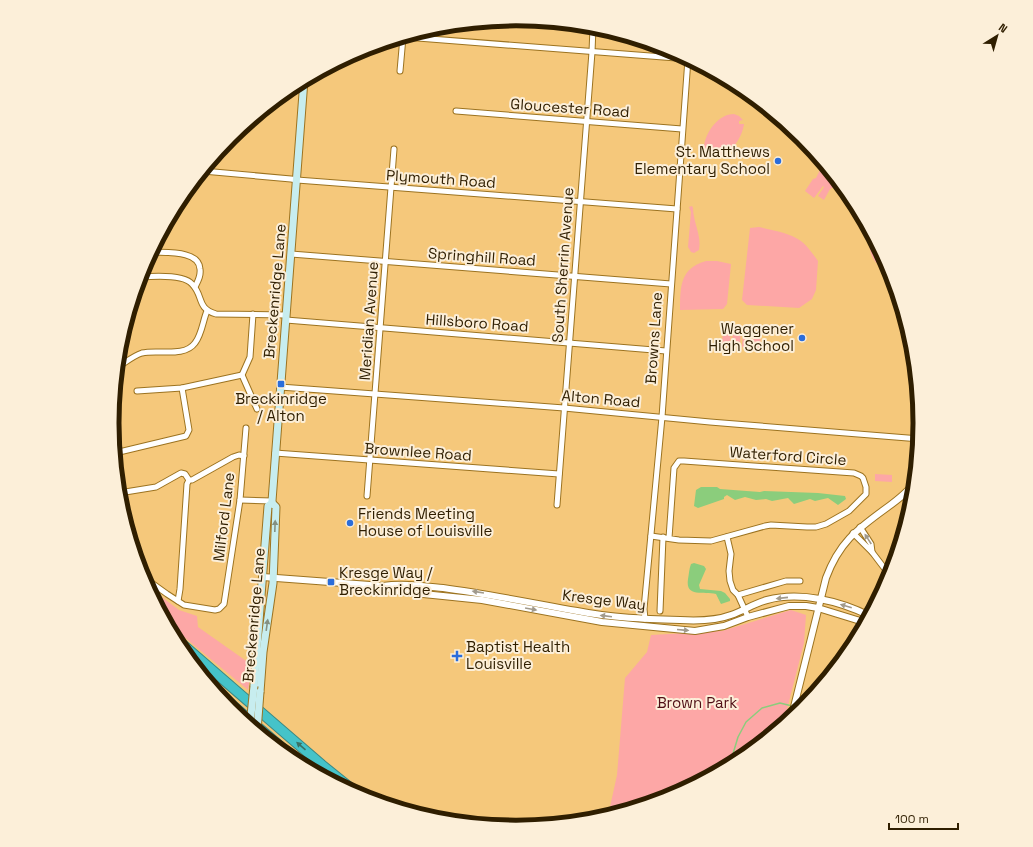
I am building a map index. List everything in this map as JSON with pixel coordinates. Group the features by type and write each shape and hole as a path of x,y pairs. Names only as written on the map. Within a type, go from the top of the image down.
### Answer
{"highway":[{"path":"192,653 342,780"}],"main road":[{"name":"Breckenridge Lane","path":"251,719 268,506 272,502 303,88"},
{"name":"Breckenridge Lane","path":"257,724 263,652 273,578 276,507 272,502"}],"street":[{"name":"South Sherrin Avenue","path":"557,505 593,34"},
{"path":"422,38 475,41 673,58"},
{"path":"400,71 403,43"},
{"name":"Browns Lane","path":"645,619 644,609 662,417 687,65"},
{"name":"Gloucester Road","path":"456,111 682,129"},
{"name":"Meridian Avenue","path":"367,496 394,149"},
{"name":"Plymouth Road","path":"209,172 391,188 676,209"},
{"path":"158,253 187,255 195,258 200,266 199,280 195,287"},
{"name":"Springhill Road","path":"291,254 671,284"},
{"path":"124,364 140,354 152,352 176,352 191,347 199,336 207,310 202,304 195,287 188,281 177,278 147,277"},
{"name":"Hillsboro Road","path":"207,310 216,314 224,315 254,314 380,328 666,350"},
{"path":"254,314 250,358 242,375 257,409"},
{"path":"137,391 182,388 242,375"},
{"name":"Alton Road","path":"280,387 564,408 913,439"},
{"path":"120,453 186,436 189,430 182,388"},
{"name":"Milford Lane","path":"178,601 184,605 213,610 222,607 225,601 240,500 246,428"},
{"name":"Brownlee Road","path":"275,453 559,474"},
{"path":"189,480 194,479 237,456 244,456"},
{"name":"Waterford Circle","path":"651,536 666,538 708,542 771,525 807,528 816,527 826,524 849,511 866,494 866,488 863,478 854,473 679,461 674,468 666,538"},
{"path":"125,492 156,487 181,473 185,474 189,480"},
{"path":"152,583 178,601 187,484 189,480"},
{"path":"793,709 820,600 826,578 834,559 841,547 853,533 903,495 908,489"},
{"path":"240,500 272,502"},
{"path":"860,527 871,544 872,552"},
{"path":"853,533 872,552 886,571"},
{"path":"727,537 731,554 729,571 730,581 748,617"},
{"path":"660,611 666,538"},
{"name":"Kresge Way","path":"263,577 383,586 395,584 471,591 603,616 645,619 706,620 729,616 766,600 806,597 850,607 865,614"},
{"path":"738,595 786,581 800,581"},
{"name":"Kresge Way","path":"383,586 394,591 482,600 602,622 681,630 696,631 716,628 735,623 748,617 789,606 818,608 861,622"}],"green space":[{"path":"734,114 743,120 739,121 739,124 744,124 743,130 737,142 723,154 717,156 710,155 704,147 710,130 713,125 723,117"},
{"path":"822,169 835,186 830,189 824,200 818,196 824,187 823,186 814,198 805,191 813,179 816,178"},
{"path":"692,206 700,245 699,250 694,253 691,252 688,247 691,212 689,207"},
{"path":"759,227 783,233 799,240 808,248 818,261 816,290 812,299 799,308 747,305 742,300 750,228"},
{"path":"869,241 882,266 874,260 871,255"},
{"path":"706,261 717,261 731,264 727,304 723,309 680,310 681,286 686,274 697,264"},
{"path":"723,328 731,329 730,345 722,345"},
{"path":"733,329 741,330 740,346 732,346"},
{"path":"743,330 751,331 750,347 742,347"},
{"path":"753,331 761,331 760,348 752,347"},
{"path":"875,474 892,475 892,482 875,481"},
{"path":"158,594 179,610 197,616 198,627 252,665 248,690 179,633"},
{"name":"Brown Park","path":"791,610 806,615 804,643 785,716 758,739 715,768 669,791 644,800 609,809 617,775 625,678 647,652 651,635 722,631"}],"shaded area":[{"path":"701,487 717,487 720,489 760,492 818,493 845,496 846,499 838,505 828,498 815,501 810,499 794,504 788,498 772,501 766,499 756,500 745,497 735,500 727,495 724,499 698,508 694,506 696,490"},
{"path":"694,563 704,566 706,569 699,585 700,589 721,591 725,593 730,601 721,604 716,594 696,592 689,589 689,570 691,564"}],"waterway":[{"path":"731,758 738,737 746,722 762,708 780,703 792,706"}],"place":[{"name":"St. Matthews Elementary School","path":"778,161"},
{"name":"Waggener High School","path":"802,338"},
{"name":"Breckinridge / Alton","path":"281,384"},
{"name":"Friends Meeting House of Louisville","path":"350,523"},
{"name":"Kresge Way / Breckinridge","path":"331,582"},
{"name":"Baptist Health Louisville","path":"457,656"}]}
